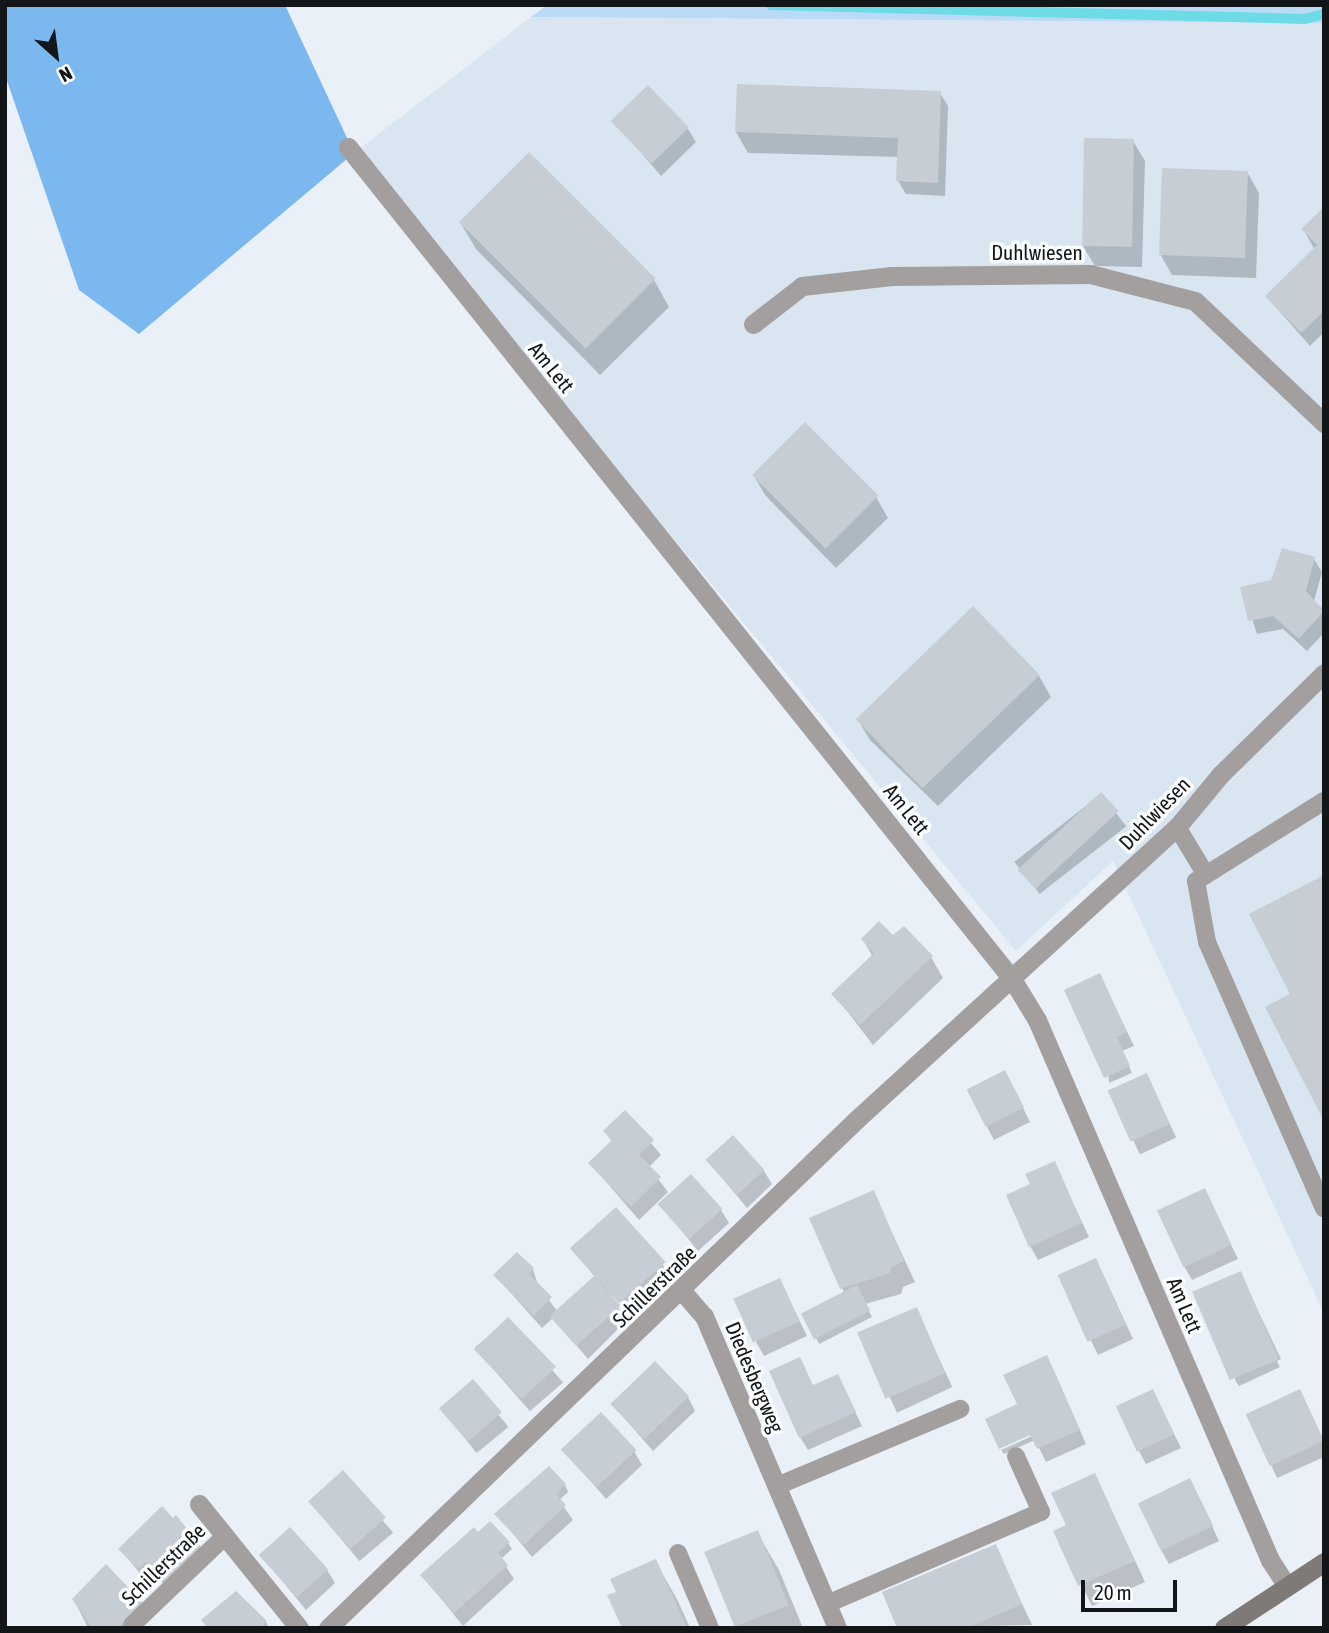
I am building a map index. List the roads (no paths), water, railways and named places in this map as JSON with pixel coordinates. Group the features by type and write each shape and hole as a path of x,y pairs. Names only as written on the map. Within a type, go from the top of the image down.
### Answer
{"main road":[{"path":"1224,1628 1324,1562"}],"street":[{"name":"Am Lett","path":"348,147 1012,979 1037,1020 1270,1559 1287,1586"},
{"name":"Duhlwiesen","path":"753,324 802,286 891,276 1090,274 1195,301 1324,424"},
{"name":"Duhlwiesen","path":"1012,979 1177,828 1221,774 1324,673"},
{"name":"Schillerstraße","path":"328,1628 682,1291 857,1118 1012,979"},
{"name":"Diedesbergweg","path":"682,1291 704,1316 835,1627"},
{"name":"Schillerstraße","path":"199,1504 299,1628"}],"lane":[{"path":"1324,801 1196,881 1207,942 1324,1208"},
{"path":"1177,828 1206,875"},
{"path":"776,1486 960,1409"},
{"path":"827,1604 1041,1512 1016,1456"},
{"name":"Schillerstraße","path":"132,1625 225,1536"},
{"path":"678,1553 710,1628"}],"waterway":[{"path":"771,5 1305,19 1324,14"}]}
